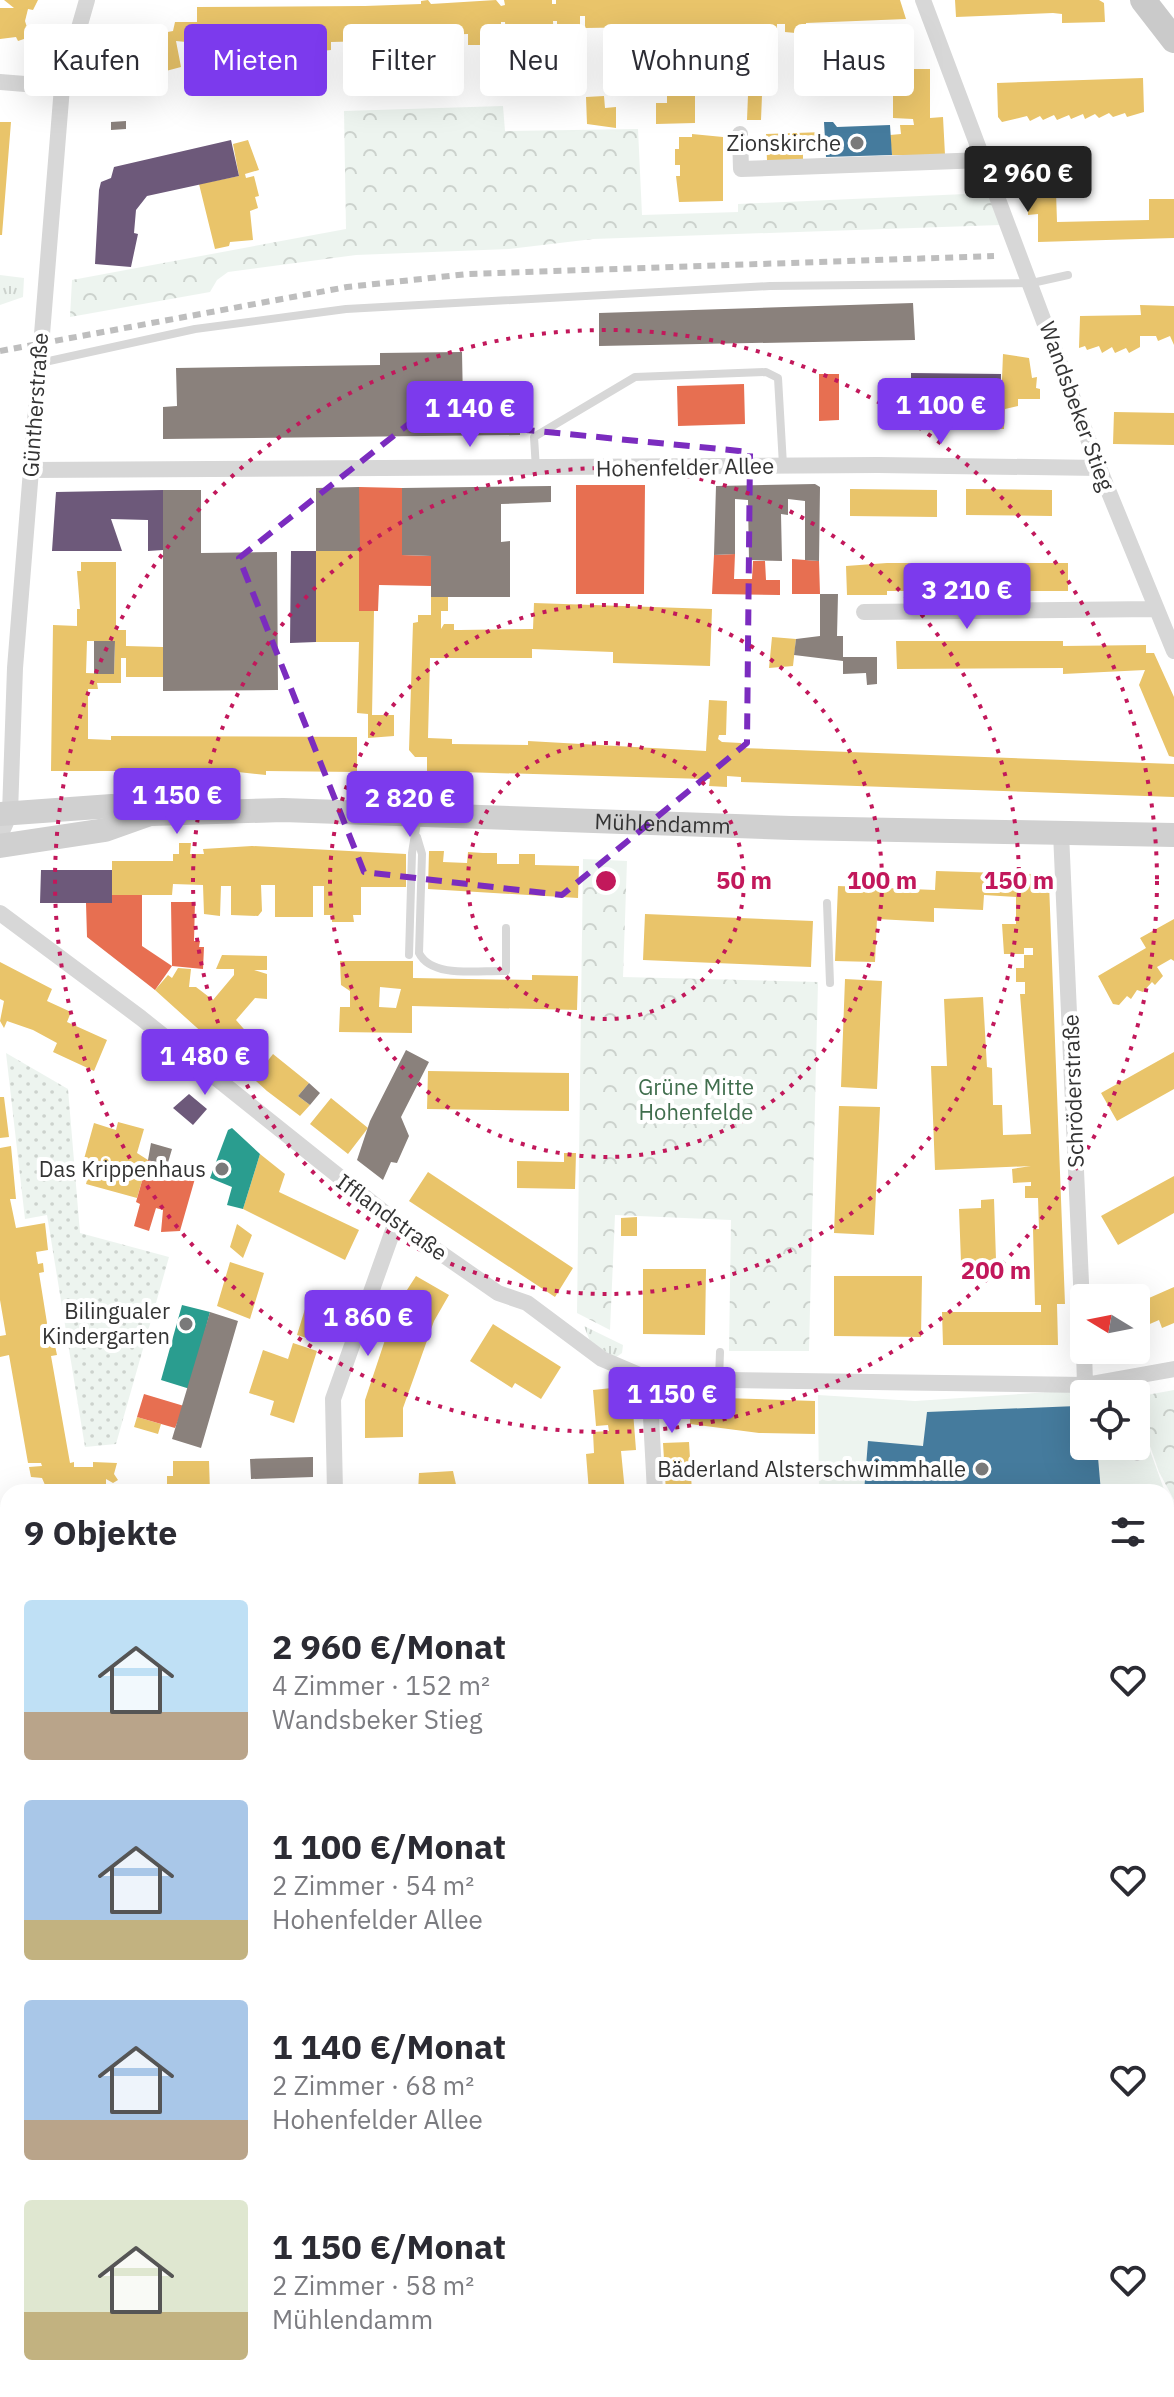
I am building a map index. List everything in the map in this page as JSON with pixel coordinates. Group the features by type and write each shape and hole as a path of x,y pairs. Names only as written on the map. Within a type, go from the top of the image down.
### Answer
{"main road":[{"path":"1143,0 1174,40"},
{"name":"Mühlendamm","path":"3,821 112,806 151,814 283,810 417,826 791,828 1174,835"},
{"name":"Mühlendamm","path":"0,846 105,830 151,814"}],"street":[{"name":"Güntherstraße","path":"80,24 87,0"},
{"name":"Wandsbeker Stieg","path":"923,0 1032,283 1099,468 1174,651"},
{"path":"0,82 24,84"},
{"name":"Güntherstraße","path":"3,821 61,96"},
{"path":"740,134 741,169 984,160"},
{"name":"Hohenfelder Allee","path":"31,470 783,466 1099,468"},
{"path":"864,612 1155,609"},
{"name":"Schröderstraße","path":"1061,833 1081,1284"},
{"name":"Ifflandstraße","path":"0,913 141,1018 396,1222 498,1293 527,1303 602,1359 649,1379 1070,1385"},
{"path":"335,1484 333,1399 396,1222"},
{"name":"Ifflandstraße","path":"1138,1380 1174,1369"},
{"path":"649,1379 655,1484"}],"lane":[{"path":"38,364 180,331 346,309 770,286 1032,283 1068,275"},
{"path":"536,469 534,437 635,377 766,372 778,378 783,466"},
{"path":"417,826 422,854 419,953 423,961 437,969 506,971 506,928"},
{"path":"409,955 412,853 417,826"},
{"path":"827,903 830,983"},
{"path":"719,1380 720,1352"}],"highlighted area":[{"path":"415,419 750,452 747,743 562,895 364,872 239,558"}],"green space":[{"path":"503,106 505,131 638,129 642,215 738,212 738,204 988,193 1000,225 593,239 509,249 356,255 228,272 217,280 210,292 70,317 72,280 346,229 344,111"},
{"path":"0,275 24,278 23,297 0,305"},
{"name":"Grüne Mitte Hohenfelde","path":"583,859 627,861 623,977 818,982 809,1351 729,1351 731,1220 615,1215 610,1330 577,1313"},
{"path":"6,1053 68,1089 80,1233 169,1257 116,1444 85,1447 47,1215 25,1219"},
{"path":"770,1296 783,1296 783,1333 770,1333"},
{"path":"584,1326 623,1345 622,1353 615,1358 590,1341"},
{"path":"1174,1390 1174,1484 1165,1484 1150,1446 1150,1394"},
{"path":"1070,1391 1070,1460 1150,1460 1150,1451 1162,1484 819,1484 818,1395 915,1401"}],"building: Wohnen":[{"path":"4,0 38,0 33,10 28,9 24,39 0,39 0,8 14,8"},
{"path":"428,0 431,4 496,0 501,6 505,5 504,0 552,0 552,4 556,4 556,0 900,0 906,19 794,24 794,33 785,32 785,24 603,24 603,28 587,28 585,16 580,16 580,24 557,24 553,21 553,24 480,24 480,45 468,45 464,24 343,24 343,42 331,42 331,50 327,50 327,24 184,24 184,42 176,41 181,67 168,70 168,32 173,31 175,22 197,22 197,7 365,6 421,4 421,1"},
{"path":"955,0 1099,0 1104,3 1105,22 1062,23 1062,14 1053,13 956,17"},
{"path":"914,69 930,69 930,118 943,117 945,155 892,155 890,135 901,134 900,125 914,125 913,119 893,118 893,96 914,96"},
{"path":"1143,78 1144,112 1127,117 1125,113 1113,117 1109,113 1099,118 1095,114 1085,119 1083,114 1057,120 1054,115 1043,120 1040,116 1030,121 1027,116 1002,122 998,117 997,83"},
{"path":"604,96 605,108 616,107 616,128 587,124 586,97"},
{"path":"667,96 695,96 695,123 656,124 656,103 667,103"},
{"path":"748,96 762,96 761,120 747,120"},
{"path":"0,122 11,122 2,235 0,235"},
{"path":"824,132 824,152 803,153 803,160 767,161 766,134"},
{"path":"692,134 723,137 723,201 679,202 676,176 680,176 680,165 675,165 675,149 679,149 679,137 692,137"},
{"path":"248,140 259,170 245,174 246,178 254,176 259,196 255,197 258,208 250,211 253,240 230,242 229,246 215,249 199,184 239,176 233,144"},
{"path":"1027,161 1055,161 1057,222 1149,220 1149,199 1174,199 1174,238 1038,242 1038,214 1028,215"},
{"path":"1140,305 1174,306 1174,345 1170,336 1158,341 1156,336 1140,336 1140,347 1129,353 1126,348 1115,353 1112,347 1102,353 1099,346 1087,350 1085,346 1079,348 1080,316 1141,315"},
{"path":"1003,354 1029,358 1032,378 1037,377 1036,388 1040,389 1040,399 1018,399 1018,406 1005,409 1004,429 1000,429"},
{"path":"1114,412 1174,413 1174,445 1113,444"},
{"path":"850,489 937,490 937,517 850,516"},
{"path":"966,489 1052,490 1052,516 966,515"},
{"path":"316,551 360,551 359,611 374,611 372,715 394,715 394,736 368,738 368,714 357,713 359,642 316,642"},
{"path":"81,562 116,562 116,630 126,630 126,646 163,647 163,677 126,677 126,658 121,658 121,683 97,683 98,689 88,689 88,739 111,740 111,736 357,737 357,772 266,771 266,775 229,771 229,775 215,775 215,771 51,771 53,625 77,626 77,609 80,609 77,571 81,571","holes":["87,641 115,641 114,674 86,673"]},
{"path":"887,563 1068,563 1068,591 887,591 887,595 847,595 846,566"},
{"path":"431,597 448,597 448,611 441,611 441,629 444,624 454,624 454,630 533,629 534,603 712,609 710,666 613,663 613,652 532,649 532,658 430,658 428,738 452,739 452,744 528,745 528,741 706,751 709,700 727,701 726,735 719,735 718,739 741,743 741,748 1174,764 1174,797 741,782 741,777 727,776 727,787 709,786 710,779 427,771 427,757 415,757 409,750 413,623 418,622 418,615 431,615"},
{"path":"772,637 796,639 793,666 769,668"},
{"path":"896,641 1063,641 1063,646 1146,645 1146,653 1154,653 1174,697 1174,757 1169,756 1139,685 1145,670 1063,674 1063,668 897,669"},
{"path":"179,843 191,843 190,854 204,854 203,849 252,846 406,854 406,887 361,887 361,915 353,915 354,922 332,922 332,915 324,915 324,886 313,886 313,917 275,917 275,885 261,885 262,911 258,916 231,915 231,886 221,886 220,916 204,914 203,885 173,884 172,895 112,895 112,861 173,861 173,854 179,854"},
{"path":"429,851 444,851 443,862 467,863 468,852 497,853 497,864 519,864 519,854 535,854 535,865 579,866 578,898 428,889"},
{"path":"936,871 1033,874 1032,880 1049,883 1065,1304 1057,1304 1058,1345 943,1345 942,1312 1041,1312 1041,1305 1035,1305 1033,1229 1039,1229 1038,1198 1025,1198 1025,1186 1031,1186 1031,1182 1013,1183 1012,1169 1031,1166 935,1170 931,1066 947,1066 944,999 983,997 987,1067 992,1068 993,1105 1002,1105 1003,1135 1031,1134 1020,994 1025,994 1025,982 1016,982 1016,968 1024,968 1024,955 1033,955 1033,948 1024,948 1024,954 1004,954 1002,924 1016,924 1016,897 984,895 983,910 934,908 934,922 877,919 875,962 835,961 838,886 935,890"},
{"path":"645,914 813,921 811,967 643,960"},
{"path":"1174,919 1174,961 1171,959 1157,967 1163,976 1155,985 1152,982 1143,992 1137,990 1131,999 1127,996 1119,1005 1113,1004 1098,976 1146,948 1140,938"},
{"path":"222,955 267,956 267,970 254,970 267,974 267,999 255,998 236,1020 250,1036 248,1039 260,1043 259,1059 266,1063 273,1054 309,1083 298,1096 310,1105 300,1116 267,1091 155,990 168,975 172,978 178,968 191,969 189,987 196,987 213,1000 234,975 234,969 216,969"},
{"path":"340,961 413,961 413,978 532,980 532,975 578,976 577,1010 412,1006 412,1033 339,1032 340,1007 350,1007 350,991 341,985","holes":["380,987 401,989 396,1008 379,1007"]},
{"path":"0,962 52,989 47,1001 71,1012 67,1022 107,1040 94,1071 53,1052 57,1043 33,1030 7,1021 4,1028 0,1021 4,1001 0,999"},
{"path":"845,979 882,981 877,1089 841,1087"},
{"path":"1174,1052 1174,1089 1117,1121 1101,1093"},
{"path":"428,1071 569,1073 569,1111 427,1109"},
{"path":"0,1097 4,1097 9,1137 0,1138"},
{"path":"331,1098 368,1128 348,1154 310,1124"},
{"path":"839,1106 880,1107 874,1235 834,1233"},
{"path":"118,1122 144,1129 137,1153 148,1160 137,1198 86,1184 92,1162 84,1159 94,1123 116,1130"},
{"path":"11,1146 16,1199 10,1199 16,1228 45,1223 48,1250 36,1252 38,1264 43,1263 44,1272 39,1273 47,1323 45,1329 47,1342 54,1341 57,1355 51,1356 70,1463 74,1462 74,1467 93,1467 93,1462 117,1463 114,1474 118,1480 113,1483 106,1479 106,1484 45,1484 42,1478 31,1477 29,1467 42,1466 41,1463 28,1463 9,1355 0,1357 0,1336 6,1335 0,1300 0,1148"},
{"path":"564,1153 576,1153 575,1189 517,1188 517,1161 564,1162"},
{"path":"260,1154 285,1174 279,1192 359,1230 345,1260 243,1209"},
{"path":"428,1172 573,1268 555,1297 409,1201"},
{"path":"1174,1176 1174,1213 1118,1245 1101,1216"},
{"path":"994,1199 996,1260 961,1262 959,1209 981,1208 981,1200"},
{"path":"637,1217 637,1236 621,1236 621,1218"},
{"path":"237,1224 252,1235 243,1258 230,1247"},
{"path":"230,1262 264,1273 250,1319 217,1306"},
{"path":"643,1269 706,1269 705,1335 643,1334"},
{"path":"416,1276 449,1295 434,1321 403,1408 403,1437 365,1438 365,1400 396,1307"},
{"path":"834,1276 922,1276 921,1337 834,1336"},
{"path":"1174,1287 1174,1323 1162,1328 1159,1320 1150,1324 1150,1298"},
{"path":"305,1309 327,1317 319,1342 297,1335"},
{"path":"493,1324 561,1367 541,1399 515,1383 512,1388 470,1361"},
{"path":"293,1343 317,1351 294,1423 270,1415 274,1401 249,1393 263,1350 288,1359"},
{"path":"631,1386 636,1450 621,1451 624,1484 588,1484 586,1454 594,1453 593,1432 609,1431 608,1425 596,1426 593,1390"},
{"path":"691,1397 815,1401 815,1434 759,1433 690,1424"},
{"path":"137,1417 161,1424 158,1434 134,1427"},
{"path":"689,1442 692,1484 666,1484 663,1443"},
{"path":"173,1461 209,1461 210,1484 167,1484 167,1476 173,1476"},
{"path":"453,1471 456,1484 418,1484 419,1473"}],"building: Handel":[{"path":"819,374 839,374 839,420 819,421"},
{"path":"744,384 745,424 678,426 677,386"},
{"path":"576,485 645,485 644,594 576,594"},
{"path":"359,487 402,488 402,555 431,556 431,586 379,585 378,611 359,611"},
{"path":"735,554 734,579 752,579 753,561 765,561 766,580 780,580 780,595 712,594 714,555"},
{"path":"792,559 819,561 820,594 792,594"},
{"path":"112,895 142,895 142,946 172,966 155,990 87,937 86,903 112,903"},
{"path":"171,902 195,902 194,941 200,941 199,947 204,947 203,969 172,966"},
{"path":"148,1160 196,1175 180,1231 161,1232 163,1210 156,1208 149,1231 134,1226 140,1204 136,1202"},
{"path":"144,1394 184,1406 175,1428 137,1417"}],"building: Büros":[{"path":"231,140 239,176 147,196 136,210 134,233 138,234 131,267 95,264 99,190 101,182 111,178 114,167"},
{"path":"911,373 1001,374 1000,429 911,428"},
{"path":"163,490 163,550 148,551 148,520 111,519 122,551 52,551 56,492"},
{"path":"291,551 316,551 316,642 290,643"},
{"path":"41,870 112,870 112,903 40,903"},
{"path":"189,1094 207,1109 193,1125 173,1108"}],"building: Schulen":[{"path":"232,1128 260,1154 243,1209 227,1205 232,1187 210,1178 228,1130"},
{"path":"182,1305 210,1312 190,1389 161,1380"}],"building: Öffentlich":[{"name":"Zionskirche","path":"824,122 833,122 837,127 890,125 892,155 826,157"},
{"name":"Bäderland Alsterschwimmhalle","path":"1070,1406 1070,1460 1098,1460 1100,1484 865,1484 868,1441 923,1446 927,1412"}],"building: Industrie":[{"path":"126,121 126,129 111,130 111,122"},
{"path":"913,303 915,340 599,346 599,313"},
{"path":"462,352 463,403 520,402 520,435 163,439 163,407 177,406 176,368 380,365 380,353"},
{"path":"815,484 820,487 819,561 805,560 805,501 788,499 788,515 781,514 782,561 749,560 748,500 735,499 735,554 714,555 716,486"},
{"path":"551,486 551,502 501,504 501,542 510,541 510,597 431,597 431,556 402,555 402,488"},
{"path":"359,487 360,551 316,551 316,488"},
{"path":"163,490 201,490 201,553 277,552 278,690 163,691"},
{"path":"820,594 838,594 837,636 843,636 843,657 877,657 877,684 867,685 866,673 843,674 843,661 794,655 796,639 820,636"},
{"path":"94,641 115,641 114,674 94,674"},
{"path":"406,1050 429,1062 401,1117 409,1136 397,1163 391,1162 383,1180 357,1160 370,1121"},
{"path":"309,1083 320,1093 310,1105 298,1096"},
{"path":"151,1143 172,1149 167,1166 148,1160"},
{"path":"210,1312 238,1321 201,1448 172,1439"},
{"path":"313,1457 313,1477 251,1479 250,1459"}],"railway":[{"path":"0,351 347,287 468,274 994,256"}],"place":[{"name":"Zionskirche","path":"857,143"},
{"name":"Das Krippenhaus","path":"222,1169"},
{"name":"Bilingualer Kindergarten","path":"186,1324"},
{"name":"Bäderland Alsterschwimmhalle","path":"982,1469"}]}
